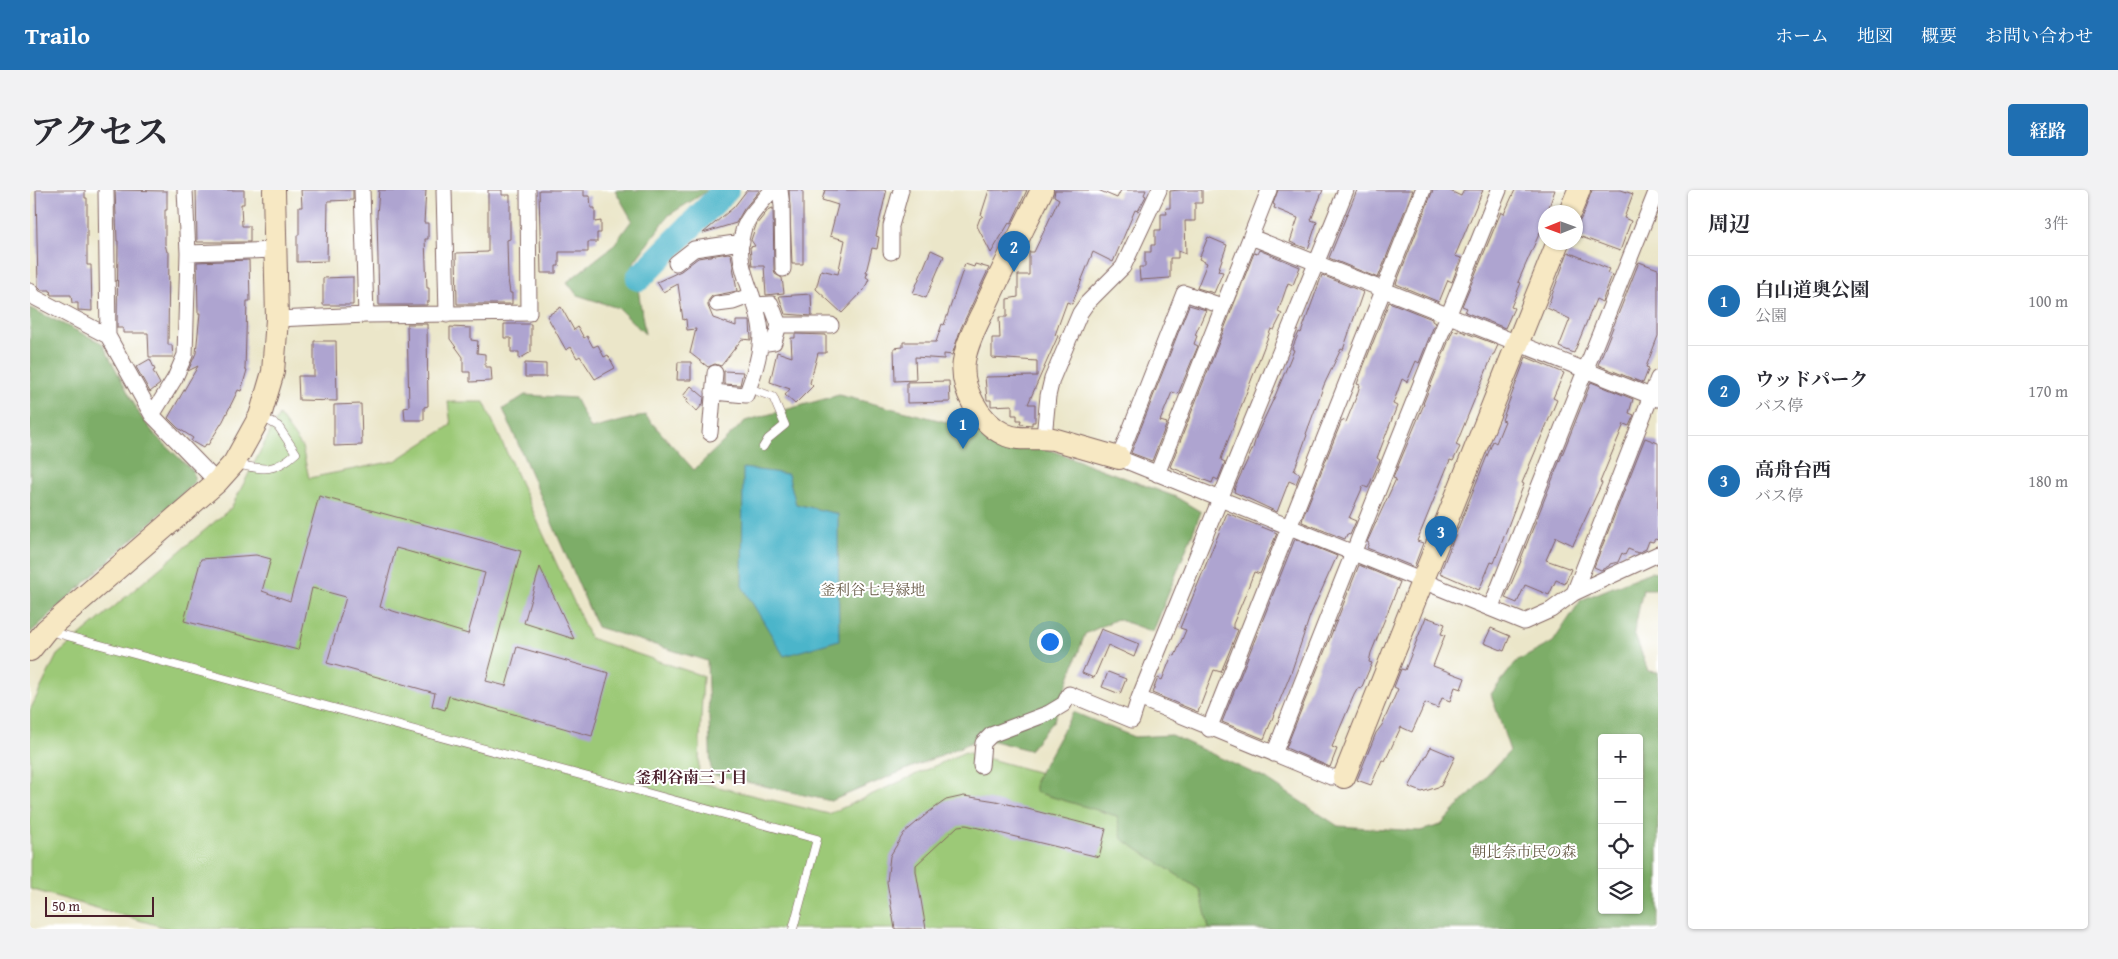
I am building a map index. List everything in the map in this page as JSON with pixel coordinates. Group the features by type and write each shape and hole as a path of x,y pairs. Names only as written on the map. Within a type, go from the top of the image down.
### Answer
{"street":[{"path":"106,190 108,336 152,415 217,482"},
{"path":"152,415 175,378 184,355 188,253 185,190"},
{"path":"30,650 46,630 217,482 234,463 260,416 273,372 277,319 274,190"},
{"path":"362,190 366,315"},
{"path":"444,190 447,315"},
{"path":"277,319 366,315 529,312 528,190"},
{"path":"713,392 746,395 749,388 760,344 761,325 741,266 743,228 772,190"},
{"path":"780,190 783,269"},
{"path":"891,252 891,226 900,190"},
{"path":"1042,190 1013,246 971,338 964,360 964,377 976,408 994,428 1005,435 1021,439 1044,437 1119,458 1288,528 1491,607 1524,622 1551,610 1574,593 1658,554"},
{"path":"1044,437 1048,396 1052,378 1080,313 1086,303 1123,267 1159,190"},
{"path":"1157,474 1269,190"},
{"path":"981,766 983,743 992,735 1049,713 1064,704 1069,694 1132,720 1139,698 1346,190"},
{"path":"1209,729 1423,190"},
{"path":"1274,754 1352,553 1401,436 1499,190"},
{"path":"1573,205 1579,190"},
{"path":"1491,607 1658,190"},
{"path":"1251,237 1654,398"},
{"path":"676,262 694,249 742,242"},
{"path":"188,253 276,250"},
{"path":"1139,698 1209,729 1331,777 1344,776 1555,250"},
{"path":"30,291 34,297 108,336"},
{"path":"1119,458 1184,293 1222,306"},
{"path":"717,304 754,300 771,304 778,325 774,342 760,344"},
{"path":"778,325 831,325"},
{"path":"710,433 715,373"},
{"path":"1574,593 1654,398 1658,378"}],"lane":[{"path":"749,388 773,397 785,425 768,439 764,448"},
{"path":"234,463 263,470 282,465 296,454 278,426 260,416"},
{"path":"46,630 816,840 793,929"}],"green space":[{"path":"615,190 709,190 669,215 634,262 645,334 618,308 577,295 567,282 613,246 632,220"},
{"path":"30,308 102,343 141,417 156,436 193,471 195,482 30,633"},
{"name":"釜利谷七号緑地","path":"525,395 575,398 591,429 645,415 694,470 745,421 839,395 1034,444 1176,497 1201,512 1153,632 1117,619 1085,634 1054,720 1029,750 982,738 831,801 711,774 707,661 597,627 503,409"},
{"path":"448,402 484,402 590,638 703,676 698,782 829,814 965,752 1263,835 1232,929 170,929 30,889 30,710 57,655 231,508 279,415 302,447 309,478 395,461 451,425"},
{"name":"朝比奈市民の森","path":"1650,572 1658,573 1658,589 1643,589 1634,632 1648,671 1658,672 1658,929 1209,929 1200,890 1122,839 1117,816 1035,792 1035,781 1073,712 1134,737 1171,735 1266,779 1338,826 1420,831 1441,825 1510,751 1491,694 1516,662 1553,642 1581,600"}],"water":[{"path":"743,468 788,474 796,504 838,514 839,640 784,656 742,586"}],"building":[{"path":"36,190 85,190 85,198 87,198 87,265 91,265 92,311 78,310 78,303 72,303 71,295 51,295 50,290 41,290 38,287"},
{"path":"115,190 167,191 165,244 167,252 169,252 168,345 172,345 173,357 149,357 148,333 123,333 123,328 117,328 118,241"},
{"path":"196,190 244,190 244,204 241,204 242,226 250,226 250,242 197,242"},
{"path":"301,190 353,190 353,200 328,201 327,261 297,262 299,207 302,207"},
{"path":"379,190 426,190 424,223 428,223 428,239 425,239 427,288 429,288 429,302 427,302 427,305 379,305 377,215"},
{"path":"488,190 502,190 502,195 510,195 510,239 507,240 508,279 510,293 512,293 512,304 457,304 456,253 488,252"},
{"path":"539,190 584,190 584,196 590,196 591,208 595,208 595,222 601,221 601,233 597,233 597,242 588,242 588,252 559,252 559,266 556,266 556,273 541,273"},
{"path":"747,190 760,190 744,209 736,223 703,233 734,207"},
{"path":"789,190 803,190 803,264 792,264"},
{"path":"825,190 885,190 886,193 876,236 879,237 877,249 872,248 866,272 868,272 866,277 869,279 864,290 842,313 816,289 821,270 838,274 845,240 830,236 838,205 822,200"},
{"path":"989,190 1027,190 1011,224 1009,223 991,253 977,226 980,218 983,216 981,215"},
{"path":"1055,190 1098,190 1117,198 1121,190 1146,190 1144,195 1146,196 1138,211 1135,210 1113,262 1093,252 1072,304 1067,302 1055,335 1058,336 1028,404 1035,404 1035,422 1032,422 1032,425 1020,424 1021,420 1017,420 1017,415 1012,415 1012,405 991,406 991,400 987,400 985,377 1037,376 1037,361 992,358 992,338 1000,338 999,317 1007,317 1007,299 1018,297 1018,275 1029,275 1029,252 1034,252 1059,199 1054,196"},
{"path":"1202,190 1202,203 1195,203 1195,221 1185,221 1186,254 1178,251 1178,258 1170,258 1170,278 1140,280 1139,267 1145,267 1145,252 1151,252 1151,245 1155,245 1155,230 1161,230 1161,214 1167,214 1166,208 1170,208 1170,191"},
{"path":"1278,190 1323,190 1311,220 1317,222 1308,249 1290,242 1298,218 1274,208 1275,205 1273,204"},
{"path":"1357,190 1413,190 1378,278 1329,258"},
{"path":"1433,190 1448,190 1461,196 1464,190 1483,190 1455,256 1461,258 1452,282 1448,280 1439,302 1396,284"},
{"path":"1515,190 1555,190 1550,205 1538,205 1538,237 1518,282 1521,283 1511,307 1514,308 1505,328 1465,312 1467,308 1462,306 1501,212 1504,214"},
{"path":"1592,190 1621,190 1633,194 1624,218 1631,221 1620,251 1583,238 1583,214"},
{"path":"773,208 774,269 775,274 782,278 784,293 766,295 764,266 752,266 750,247 755,246 751,240 756,225 769,209"},
{"path":"1208,237 1227,245 1218,271 1223,272 1214,293 1197,288 1207,263 1199,259"},
{"path":"931,250 944,256 926,298 913,293"},
{"path":"1259,250 1300,267 1293,285 1288,283 1278,312 1282,314 1274,330 1271,329 1222,456 1221,460 1225,462 1218,480 1214,478 1212,483 1170,467 1254,253 1257,254"},
{"path":"1568,252 1609,269 1607,273 1612,275 1602,302 1596,299 1574,353 1559,347 1570,319 1547,308"},
{"path":"731,254 737,291 712,296 708,301 708,306 713,318 736,326 736,321 750,321 751,340 742,339 721,366 715,364 708,367 690,353 696,329 687,330 686,319 683,320 678,284 663,292 657,282 681,271 698,258"},
{"path":"249,260 250,301 247,301 245,370 247,370 241,391 238,390 223,421 208,445 206,444 203,448 191,441 193,438 178,428 168,418 198,366 188,371 196,353 200,313 198,313 197,262"},
{"path":"1639,262 1658,269 1658,336 1646,367 1649,368 1643,383 1598,365"},
{"path":"965,264 974,267 975,264 989,268 961,328 952,355 944,354 944,359 915,357 916,380 895,381 894,348 903,347 903,342 936,342 942,324 944,325"},
{"path":"1322,275 1363,292 1343,350 1341,349 1324,385 1306,434 1294,471 1300,474 1296,484 1289,481 1277,512 1234,492 1294,350 1292,349 1299,332 1301,333"},
{"path":"353,277 353,305 323,305 323,278"},
{"path":"811,294 812,316 785,314 779,296"},
{"path":"1389,302 1432,319 1435,323 1419,363 1416,361 1407,382 1402,379 1393,404 1397,406 1377,458 1380,460 1368,488 1363,486 1349,518 1356,521 1350,535 1347,534 1345,539 1302,522 1342,420 1346,422 1357,395 1360,385 1357,384"},
{"path":"1189,305 1206,310 1195,335 1197,336 1194,344 1198,346 1178,394 1172,392 1160,421 1167,423 1152,461 1131,453"},
{"path":"561,307 574,330 578,327 584,338 587,336 593,347 598,345 604,357 608,355 615,368 595,379 580,356 577,358 571,347 566,350 547,316"},
{"path":"407,324 427,324 428,406 424,407 424,420 405,420 404,408 409,407"},
{"path":"504,324 531,324 531,352 519,359 519,352 511,352 511,338 504,338"},
{"path":"450,327 471,328 471,340 478,341 477,353 485,354 485,367 491,367 492,381 470,382 470,372 463,372 463,357 450,339"},
{"path":"1453,330 1458,332 1458,330 1498,345 1456,445 1460,447 1453,461 1450,460 1417,541 1423,543 1414,567 1367,548 1369,543 1367,542 1396,479 1393,478"},
{"path":"795,334 826,335 826,353 818,353 810,383 813,386 795,404 785,395 790,389 770,382 777,352 792,357 791,338 795,338"},
{"path":"314,341 336,341 337,401 299,400 298,376 314,376"},
{"path":"1526,357 1564,373 1553,398 1557,400 1522,483 1524,484 1494,563 1491,562 1479,590 1440,573 1493,441 1496,443 1505,421 1502,420"},
{"path":"150,359 155,370 153,371 160,384 150,392 136,367"},
{"path":"678,362 691,362 691,380 677,380"},
{"path":"525,363 546,364 546,377 525,377"},
{"path":"724,371 743,372 740,385 724,384"},
{"path":"949,381 950,402 907,403 907,382"},
{"path":"1591,382 1633,399 1629,413 1634,415 1629,426 1624,424 1600,482 1602,483 1573,545 1556,537 1546,560 1571,569 1565,584 1556,580 1549,595 1525,585 1517,603 1505,598"},
{"path":"691,386 704,397 703,404 697,411 686,402 688,399 683,396"},
{"path":"361,404 362,445 334,446 334,405"},
{"path":"1645,438 1658,443 1658,540 1649,541 1646,549 1638,553 1628,549 1625,555 1622,553 1618,562 1610,564 1601,570 1594,567"},
{"path":"319,496 521,551 486,681 506,686 517,647 609,673 592,736 449,696 445,710 432,706 435,693 327,663 346,597 312,588 298,650 184,621 201,559 256,555 271,559 262,591 290,601","holes":["396,548 485,573 468,634 380,607"]},
{"path":"1227,513 1277,533 1260,574 1254,572 1233,624 1233,628 1238,630 1221,672 1214,670 1198,712 1152,693 1158,678 1162,680 1172,655 1175,656 1186,630 1180,628"},
{"path":"1295,539 1337,556 1310,616 1291,673 1264,739 1222,722"},
{"path":"1359,565 1400,582 1371,653 1369,662 1372,663 1361,689 1358,688 1354,695 1332,747 1337,749 1330,767 1286,748"},
{"path":"540,567 574,639 524,623"},
{"path":"1426,617 1445,624 1441,634 1445,635 1433,666 1465,678 1461,689 1455,687 1450,701 1442,698 1438,708 1425,703 1412,732 1401,727 1385,761 1382,760 1371,785 1357,780 1376,733 1382,725 1398,689 1394,687 1401,669 1405,670"},
{"path":"1491,628 1510,636 1504,651 1484,643"},
{"path":"1101,629 1139,644 1134,657 1108,645 1094,678 1082,673"},
{"path":"1108,672 1126,679 1120,694 1102,687"},
{"path":"1431,747 1455,757 1441,786 1422,792 1409,787"},
{"path":"964,796 996,801 1106,829 1099,857 966,825 958,826 916,865 926,929 895,929 887,882 890,856 904,833 929,812 946,800"}],"waterway":[{"path":"639,278 726,190"}],"place":[{"name":"ウッドパーク","path":"1014,272"},
{"name":"白山道奥公園","path":"963,449"},
{"name":"高舟台西","path":"1441,557"}],"district":[{"name":"釜利谷南三丁目","path":"691,777"}]}
